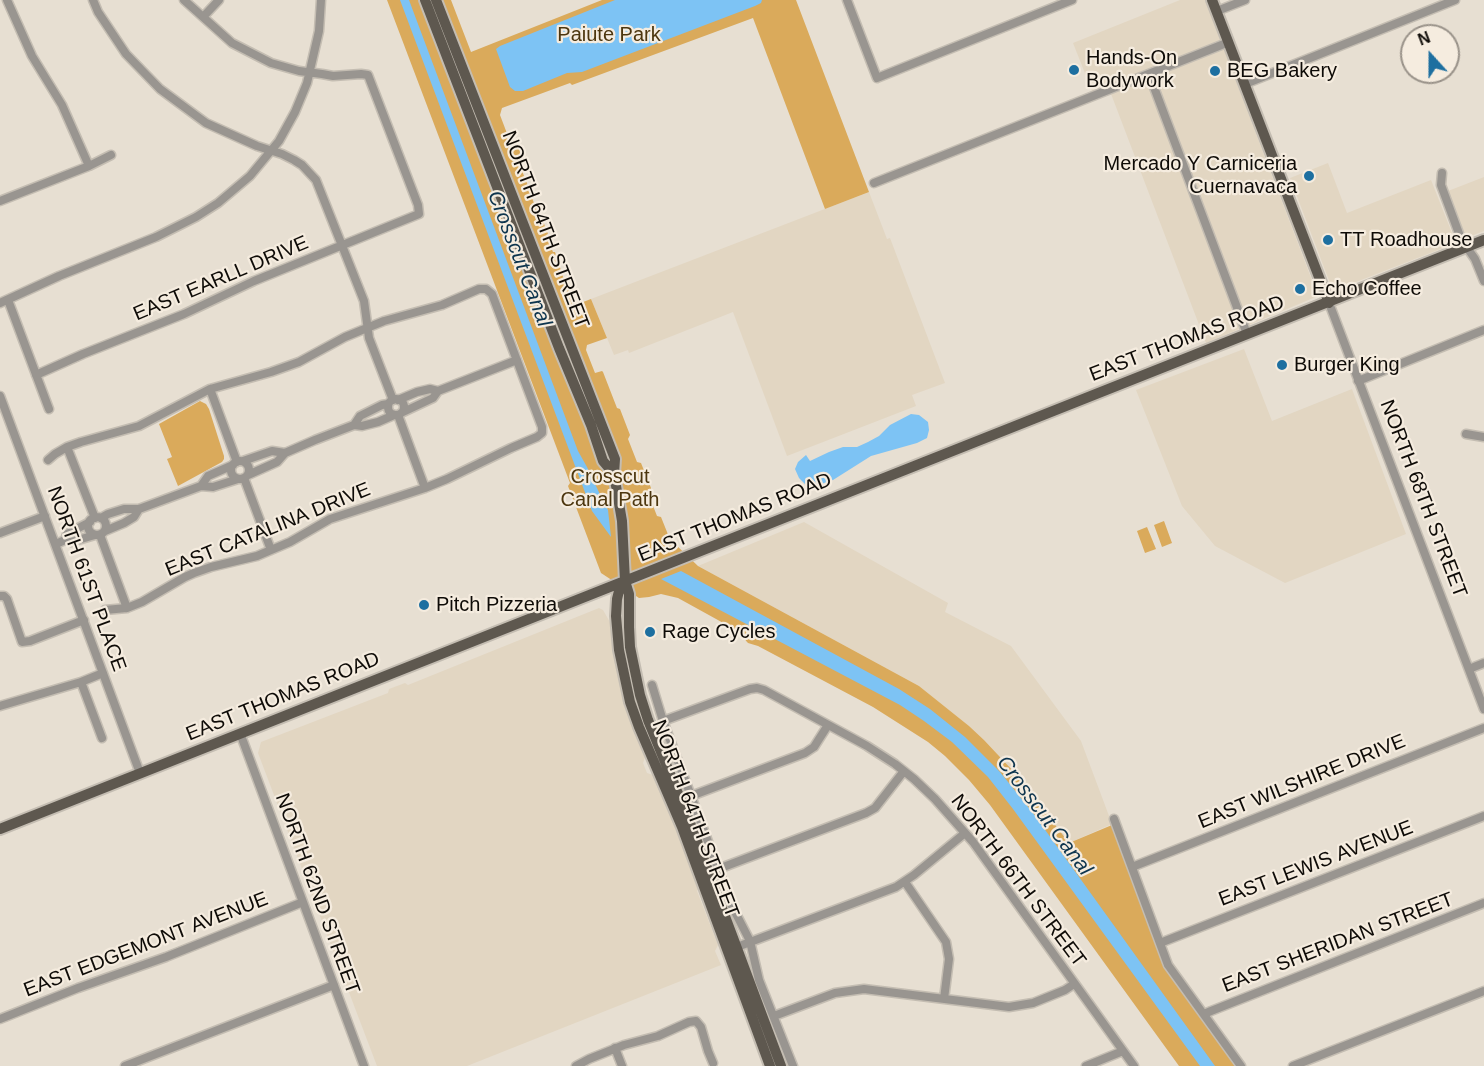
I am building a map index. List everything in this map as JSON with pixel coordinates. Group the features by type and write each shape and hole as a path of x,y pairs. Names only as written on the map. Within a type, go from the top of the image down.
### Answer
{"main road":[{"name":"NORTH 64TH STREET","path":"425,0 603,461 614,474"},
{"name":"NORTH 64TH STREET","path":"436,0 615,459 614,474 622,521 625,561 625,581 617,599 617,635 625,680 692,828 770,1066"},
{"name":"NORTH 68TH STREET","path":"1212,0 1329,303"},
{"name":"EAST THOMAS ROAD","path":"0,829 1484,240"},
{"name":"NORTH 64TH STREET","path":"732,949 781,1066"}],"street":[{"path":"7,0 32,56 62,105 89,165"},
{"path":"93,0 98,12 126,54 160,89 206,123 257,146 282,154 302,165 316,180 363,301 369,338 393,401 388,411 398,414"},
{"path":"184,0 232,43 271,63 310,72"},
{"path":"203,17 219,0"},
{"path":"49,409 4,302 59,276 156,237 196,217 218,203 245,180 279,141 295,112 310,72 319,31 321,0"},
{"path":"847,0 877,78 1072,0"},
{"path":"1217,11 1245,0"},
{"path":"1245,84 1455,0"},
{"path":"874,183 1228,42"},
{"name":"EAST EARLL DRIVE","path":"36,375 184,314 254,281 419,214 418,205 368,75 333,76 310,72"},
{"path":"1149,74 1247,334"},
{"path":"0,201 111,155"},
{"path":"1442,173 1441,185 1461,239 1476,262 1484,281"},
{"path":"48,460 67,447 139,426 210,389 293,364 367,327 441,305 479,289 486,289 492,294 517,360 438,391 417,392 382,405 360,416 354,425"},
{"name":"NORTH 68TH STREET","path":"1329,303 1484,709"},
{"path":"1358,381 1484,330"},
{"name":"EAST CATALINA DRIVE","path":"105,609 128,608 194,573 257,556 290,542 330,519 425,488 537,437 542,433 542,427 517,360"},
{"path":"210,389 238,463 249,467 243,477"},
{"path":"60,542 67,534 95,519 124,509 139,509 201,486 213,487 243,477 277,462 285,453 354,425 362,426 378,422 398,414 433,398 438,391"},
{"name":"NORTH 61ST PLACE","path":"0,396 4,421 45,516 60,542 84,620 140,773"},
{"path":"393,401 403,404 404,409 398,414"},
{"path":"398,414 425,488"},
{"path":"1466,434 1484,437"},
{"path":"67,447 95,519 106,524 100,534"},
{"path":"201,486 208,476 238,463 272,451 285,453"},
{"path":"238,463 232,473 233,476 243,477"},
{"path":"243,477 271,550"},
{"path":"60,542 71,542 117,527 134,517 139,509"},
{"path":"0,532 45,516"},
{"path":"95,519 89,530 100,534 128,608"},
{"path":"0,596 7,599 22,642 84,620"},
{"path":"1469,669 1484,663"},
{"path":"0,706 81,682 103,673"},
{"path":"81,682 102,738"},
{"name":"NORTH 64TH STREET","path":"652,685 690,796 735,912 750,941 759,980 793,1066"},
{"name":"NORTH 66TH STREET","path":"663,721 757,688 881,754 936,799 965,833 1134,1066"},
{"path":"690,796 805,753 814,747 828,725"},
{"name":"EAST WILSHIRE DRIVE","path":"1132,867 1484,728"},
{"name":"NORTH 62ND STREET","path":"240,733 364,1066"},
{"path":"718,868 866,813 875,808 904,771"},
{"name":"EAST LEWIS AVENUE","path":"1160,943 1484,816"},
{"path":"1114,819 1172,972 1241,1066"},
{"path":"732,949 905,882 965,833"},
{"path":"905,882 946,942 949,959 944,999"},
{"name":"EAST EDGEMONT AVENUE","path":"0,1019 166,957 303,902"},
{"name":"EAST SHERIDAN STREET","path":"1204,1014 1484,903"},
{"path":"774,1016 836,993 864,989 1009,1007 1032,1003 1074,984"},
{"path":"125,1066 334,985"},
{"path":"1293,1066 1484,991"},
{"path":"576,1066 615,1048 658,1036 696,1021 701,1027 713,1063"},
{"path":"615,1048 622,1066"},
{"path":"1086,1066 1123,1051"}],"shaded area":[{"path":"1180,0 1205,0 1318,296 1206,343 1108,86 1092,91 1073,43"},
{"path":"1328,163 1347,213 1431,180 1456,243 1333,291 1290,178"},
{"path":"1484,177 1484,231 1466,238 1448,191"},
{"path":"869,192 887,239 890,238 945,383 912,395 916,406 787,456 733,312 629,353 628,350 614,355 591,299"},
{"path":"1244,349 1272,421 1352,389 1406,534 1285,583 1215,546 1182,506 1136,390"},
{"path":"804,522 948,603 945,612 1011,646 1081,741 1112,824 1069,843 1015,773 984,740 919,686 698,566"},
{"path":"599,608 603,610 611,624 613,653 633,730 645,757 643,763 647,773 653,775 678,832 718,945 715,951 721,965 467,1066 377,1066 258,753 261,742 388,693 389,689 405,683 408,685"}],"green space":[{"path":"387,0 451,0 471,52 602,0 796,0 869,192 825,209 753,18 572,85 570,83 502,108 500,115 511,144 520,146 522,154 518,161 548,234 546,235 555,252 567,289 575,305 591,299 607,338 587,345 586,350 595,373 603,372 617,408 620,409 637,462 641,463 651,488 648,493 657,516 661,517 671,542 698,566 919,686 984,740 1015,773 1069,843 1112,825 1114,819 1168,965 1241,1066 1179,1066 990,805 969,780 928,742 873,707 758,646 748,643 736,630 678,598 661,594 639,598 601,573 568,486 570,483"},
{"path":"200,401 209,409 224,459 178,486 167,459 172,457 159,424"},
{"path":"1164,521 1172,543 1162,547 1154,525"},
{"path":"1147,527 1156,549 1145,553 1137,531"}],"water":[{"path":"400,0 409,0 578,451 608,510 611,537 592,511"},
{"path":"615,0 762,0 755,6 582,72 567,73 523,91 515,91 510,87 496,49"},
{"path":"911,414 919,415 928,422 927,438 871,456 833,480 818,485 805,484 799,478 795,469 798,462 806,455 810,461 843,447 857,447 879,436 890,425"},
{"path":"681,571 899,689 930,709 965,737 1000,772 1033,813 1215,1066 1200,1066 1013,809 988,777 952,742 900,705 661,579"}],"place":[{"name":"Hands-On Bodywork","path":"1074,70"},
{"name":"BEG Bakery","path":"1215,71"},
{"name":"Mercado Y Carniceria Cuernavaca","path":"1309,176"},
{"name":"TT Roadhouse","path":"1328,240"},
{"name":"Echo Coffee","path":"1300,289"},
{"name":"Burger King","path":"1282,365"},
{"name":"Pitch Pizzeria","path":"424,605"},
{"name":"Rage Cycles","path":"650,632"}],"park label":[{"name":"Paiute Park","path":"609,35"},
{"name":"Crosscut Canal Path","path":"610,488"}],"water label":[{"name":"Crosscut Canal","path":"519,259"},
{"name":"Crosscut Canal","path":"1044,816"}]}
